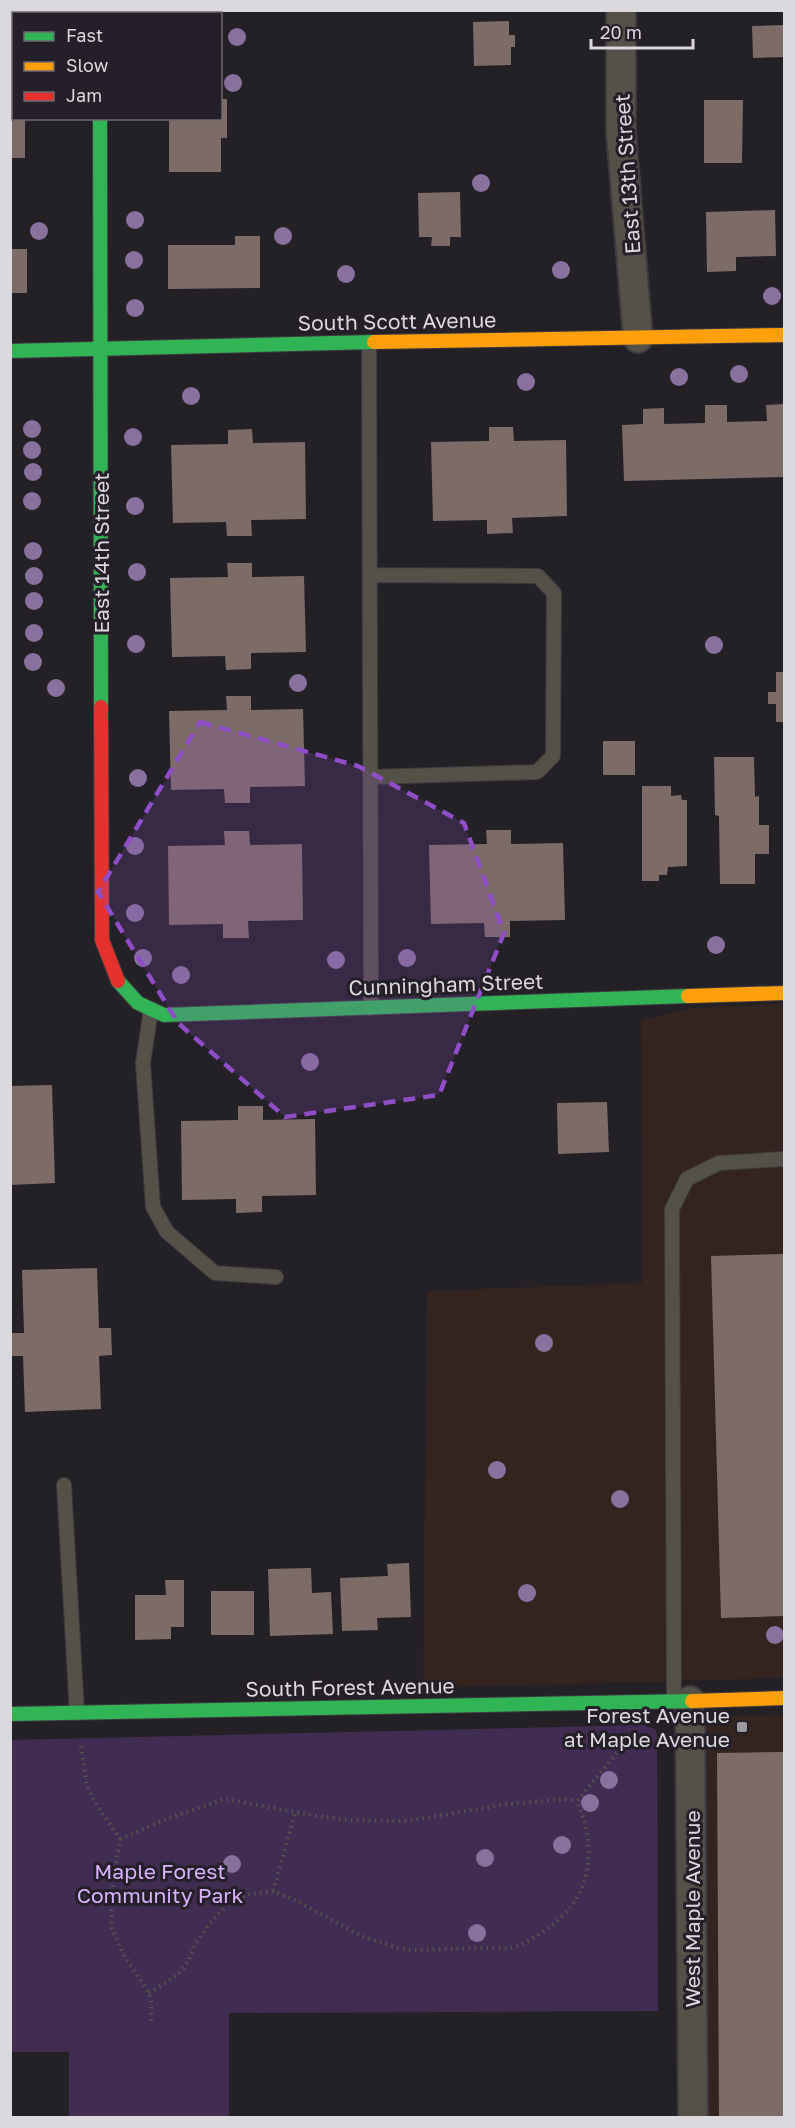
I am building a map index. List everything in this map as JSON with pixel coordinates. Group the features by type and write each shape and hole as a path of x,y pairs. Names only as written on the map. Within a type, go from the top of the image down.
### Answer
{"street":[{"name":"East 13th Street","path":"621,10 621,133 638,338"},
{"name":"East 14th Street","path":"100,120 102,940 119,984"},
{"name":"South Scott Avenue","path":"10,351 784,335"},
{"name":"Cunningham Street","path":"119,984 138,1003 164,1015 784,993"},
{"name":"South Forest Avenue","path":"10,1714 784,1698"},
{"name":"West Maple Avenue","path":"682,1701 693,2118"}],"lane":[{"path":"369,342 372,1008"},
{"path":"370,575 538,576 554,593 553,756 537,772 371,777"},
{"path":"152,1009 143,1063 153,1207 166,1232 215,1274 276,1277"},
{"path":"682,1701 672,1209 687,1179 719,1163 784,1159"},
{"path":"64,1485 77,1713"}],"path":[{"path":"577,1801 637,1729"},
{"path":"80,1742 87,1786 120,1839 114,1876 112,1929 125,1957 149,1994 151,2024"},
{"path":"120,1839 170,1818 225,1799 351,1820 408,1821 507,1804 567,1799 577,1801"},
{"path":"149,1994 179,1974 188,1962 204,1930 220,1911 246,1895 273,1892 299,1902 361,1936 398,1948 413,1950 515,1947 559,1921 581,1892 585,1878 588,1845 585,1819 577,1801"},
{"path":"273,1892 295,1812"}],"highlighted area":[{"path":"200,722 358,766 464,823 504,933 439,1095 285,1117 178,1023 98,892"}],"shaded area":[{"path":"784,1004 784,1678 423,1688 427,1291 642,1283 641,1020 695,1008"},
{"path":"784,1715 784,2117 699,2117 704,1717"}],"green space":[{"name":"Maple Forest Community Park","path":"643,1725 655,1729 657,1734 658,2011 229,2013 229,2117 69,2117 69,2052 11,2052 11,1740"}],"building":[{"path":"509,21 509,35 515,35 515,47 511,47 511,65 474,66 473,22"},
{"path":"784,25 784,57 753,58 752,26"},
{"path":"10,88 12,88 12,120 25,120 25,158 10,158"},
{"path":"222,99 227,99 227,138 221,138 221,172 169,172 169,120 222,120"},
{"path":"704,100 743,100 742,163 704,163"},
{"path":"460,192 461,237 450,237 450,246 431,246 432,237 419,237 418,193"},
{"path":"775,210 776,256 736,257 736,271 707,272 706,212"},
{"path":"235,236 260,236 260,288 168,289 168,245 235,245"},
{"path":"10,249 27,249 27,293 10,293"},
{"path":"784,404 784,477 624,481 622,425 643,424 643,409 664,408 664,424 705,423 705,405 727,405 727,422 767,421 766,405"},
{"path":"489,427 513,427 514,441 566,440 567,516 512,518 513,533 487,534 487,520 433,521 431,442 489,441"},
{"path":"252,429 253,443 305,442 306,519 251,520 252,536 227,536 226,522 173,523 171,445 228,444 228,430"},
{"path":"227,563 252,563 252,577 304,576 306,652 251,653 251,669 226,670 225,656 172,657 170,578 228,577"},
{"path":"776,672 784,672 784,722 776,722 776,704 768,704 768,692 776,692"},
{"path":"226,696 251,696 251,710 303,709 305,786 250,787 250,803 225,803 224,789 171,790 169,711 227,710"},
{"path":"603,741 635,741 635,775 603,775"},
{"path":"714,757 754,757 755,797 759,796 759,825 769,825 769,854 755,854 755,884 720,884 719,816 715,815"},
{"path":"642,786 671,786 671,796 681,795 682,800 687,800 687,866 668,867 667,875 659,875 659,881 642,881"},
{"path":"486,830 511,830 511,844 563,843 565,920 510,921 510,937 485,937 484,923 431,924 429,845 487,844"},
{"path":"224,831 249,831 250,845 302,844 303,920 248,921 249,938 223,938 223,924 169,925 168,846 225,845"},
{"path":"52,1085 55,1183 10,1185 10,1086"},
{"path":"607,1102 609,1152 558,1154 557,1103"},
{"path":"238,1106 263,1106 263,1120 315,1119 316,1195 262,1196 262,1212 236,1213 236,1199 182,1200 181,1121 238,1120"},
{"path":"784,1254 784,1616 721,1618 711,1256"},
{"path":"97,1268 99,1328 111,1328 112,1355 99,1356 101,1409 25,1412 23,1356 10,1356 10,1333 24,1333 22,1270"},
{"path":"409,1563 411,1617 377,1618 378,1630 342,1631 340,1578 388,1576 387,1564"},
{"path":"311,1568 312,1593 331,1592 333,1634 270,1636 268,1569"},
{"path":"165,1580 184,1580 184,1627 171,1627 171,1639 135,1640 135,1595 166,1595"},
{"path":"211,1591 254,1591 254,1635 211,1635"},
{"path":"784,1752 784,2118 719,2118 717,1753"}],"traffic: fast":[{"path":"100,120 101,707"},
{"path":"10,351 374,342"},
{"path":"118,981 138,1003 164,1015 688,996"},
{"path":"10,1714 692,1701"}],"traffic: slow":[{"path":"374,342 784,335"},
{"path":"688,996 784,993"},
{"path":"692,1701 784,1698"}],"traffic: jam":[{"path":"101,707 102,940 118,981"}],"place":[{"name":"Forest Avenue at Maple Avenue","path":"742,1727"}]}
